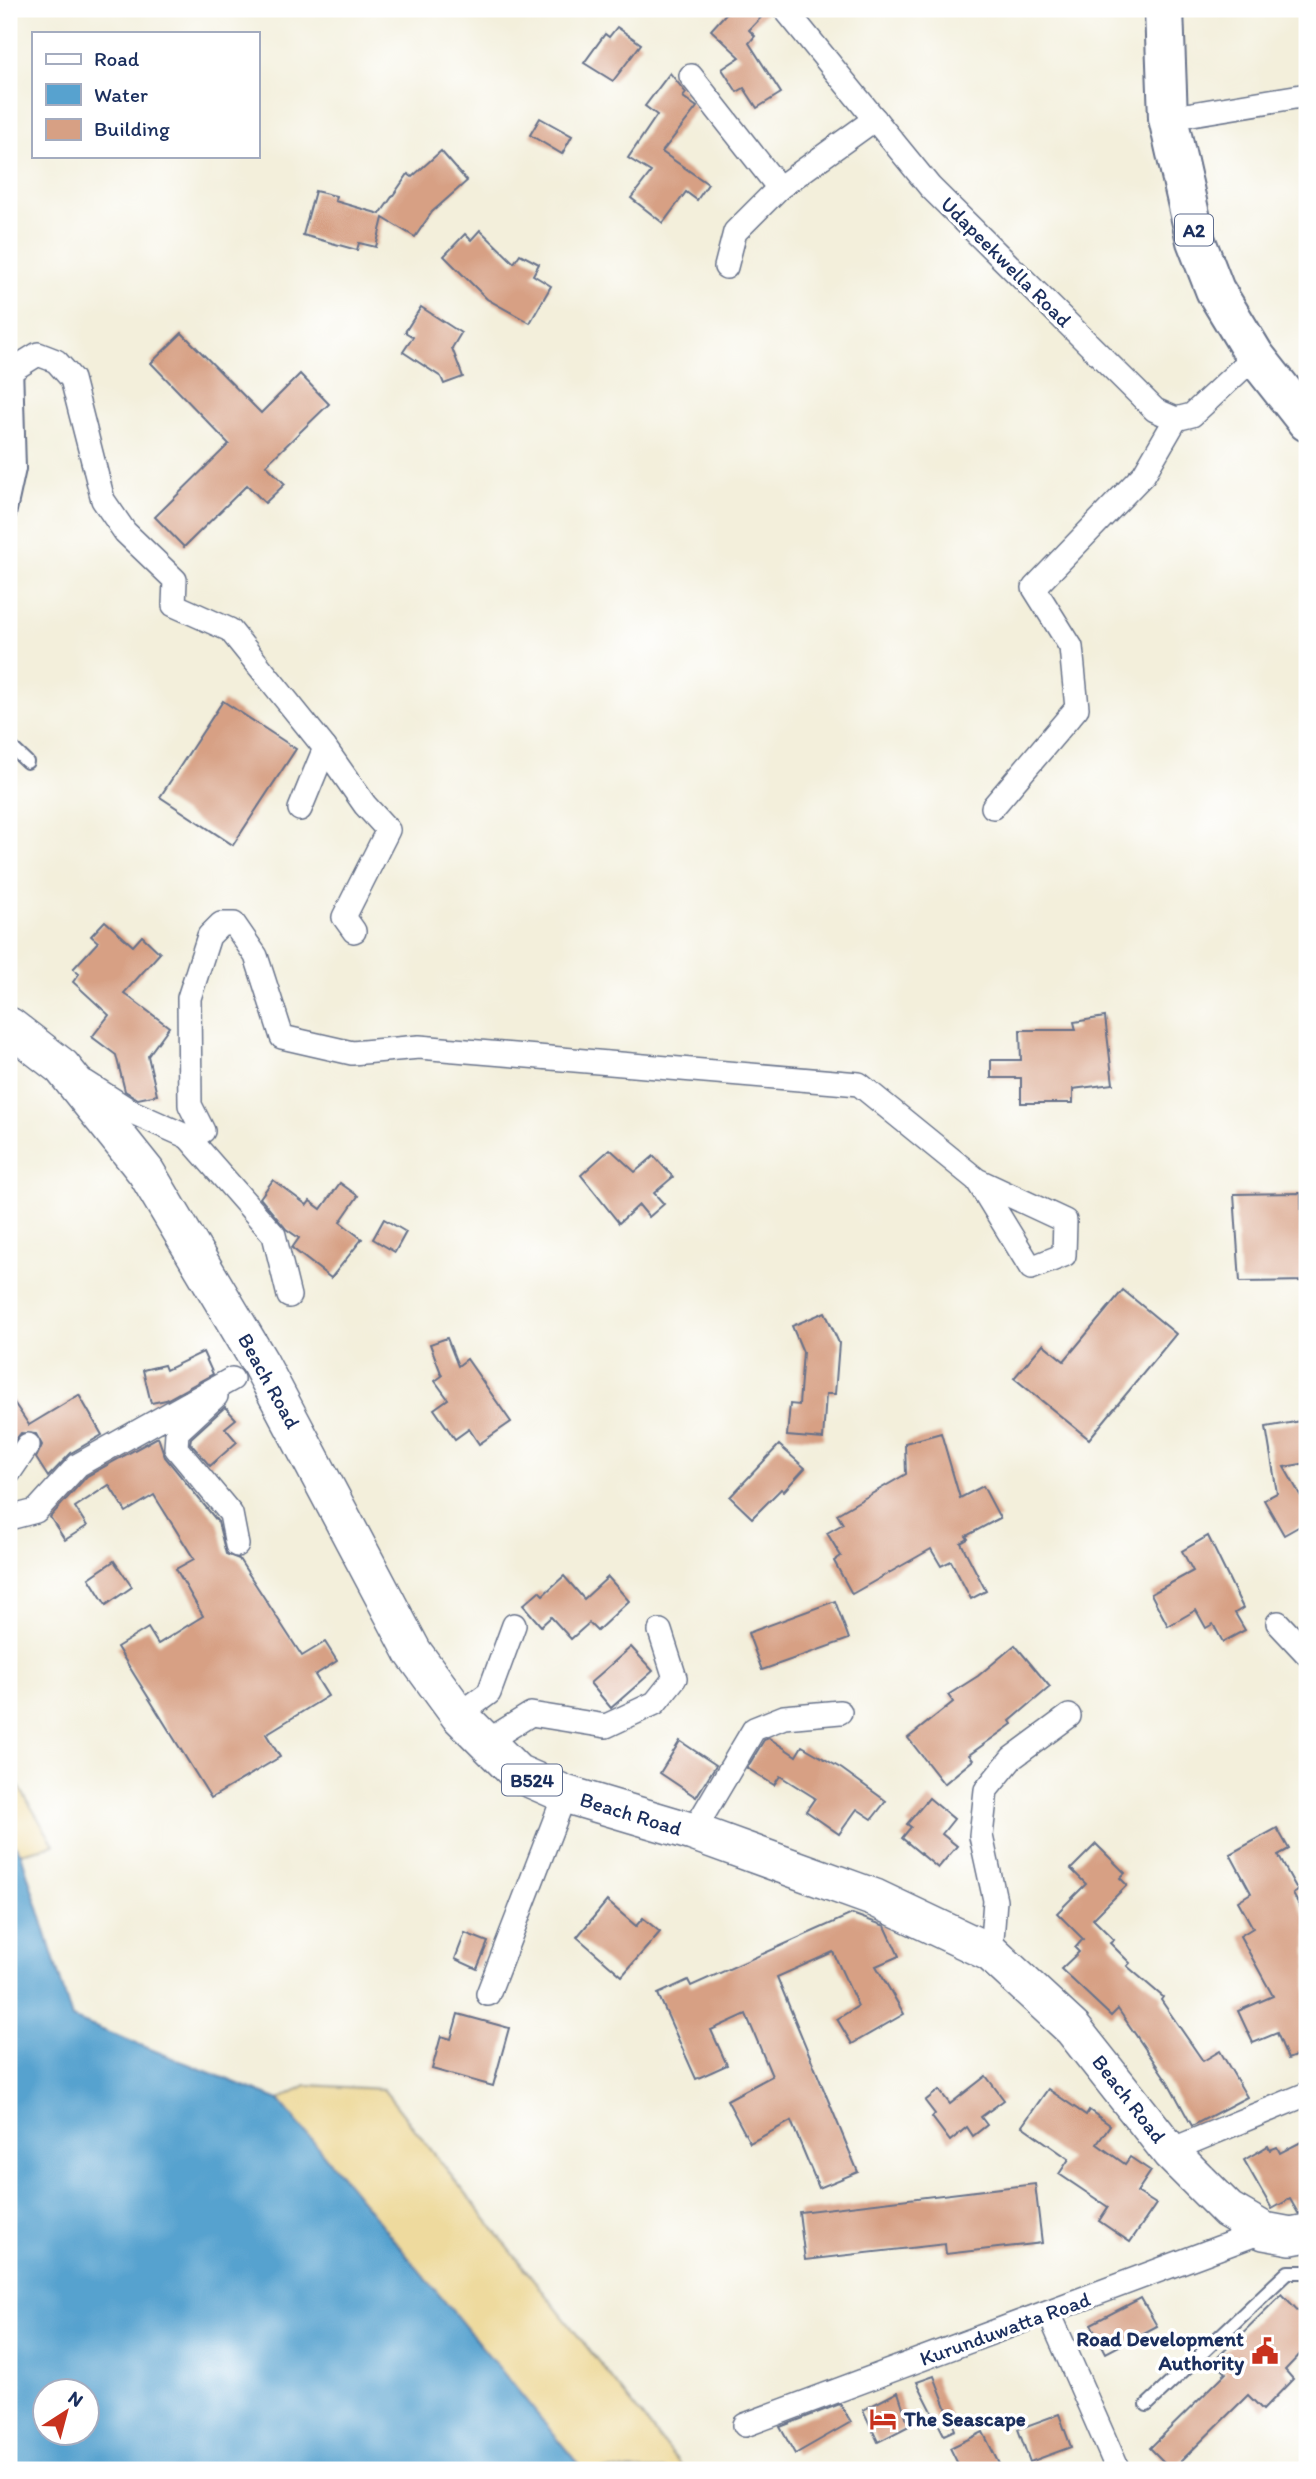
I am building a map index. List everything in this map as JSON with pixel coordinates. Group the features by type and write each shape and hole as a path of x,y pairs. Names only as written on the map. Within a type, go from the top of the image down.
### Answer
{"highway":[{"name":"A2","path":"1164,9 1163,45 1168,117 1196,240 1216,290 1255,356 1307,422"}],"main road":[{"name":"Beach Road","path":"9,1026 62,1067 146,1172 246,1371 413,1652 459,1715 517,1773 565,1794 693,1832 875,1898 991,1953 1073,2029 1171,2153 1228,2210 1288,2247"}],"street":[{"name":"Udapeekwella Road","path":"785,9 940,197 1155,410 1176,419"},
{"path":"691,76 779,188"},
{"path":"1168,117 1307,95"},
{"path":"726,267 735,232 779,188 875,119"},
{"path":"12,368 38,354 56,361 72,379 103,500 125,532 175,580 174,605 230,630 325,748 365,805 388,830 344,917 354,931"},
{"path":"993,807 1077,708 1071,647 1034,588 1144,474 1176,419 1192,415 1255,356"},
{"path":"300,809 325,748"},
{"path":"188,1137 203,1131 190,1105 189,998 209,936 221,924 234,925 256,956 282,1037 352,1053 419,1047 859,1084 977,1181"},
{"path":"62,1067 132,1112 188,1137 274,1235 289,1296"},
{"path":"9,1511 13,1517 36,1511 78,1465 246,1371"},
{"path":"237,1545 231,1514 176,1448 177,1432 246,1371"},
{"path":"9,1472 28,1445"},
{"path":"1278,1623 1307,1654"},
{"path":"459,1715 489,1693 514,1625"},
{"path":"486,1742 531,1714 606,1726 655,1703 675,1678 660,1631"},
{"path":"693,1832 754,1729 784,1717 840,1712"},
{"path":"991,1953 995,1900 981,1836 986,1790 1012,1758 1069,1716"},
{"path":"488,1994 565,1794"},
{"path":"1171,2153 1181,2146 1307,2094"},
{"name":"Kurunduwatta Road","path":"745,2425 1049,2313 1288,2247"},
{"path":"1049,2313 1118,2470"}],"lane":[{"path":"9,515 19,469 12,368"},
{"path":"9,745 27,762"},
{"path":"1147,2405 1288,2247 1307,2272"}],"sand":[{"path":"9,1770 54,1845 21,1853 9,1838"},
{"path":"306,2085 383,2089 684,2470 583,2470 279,2100"}],"water":[{"path":"9,1838 21,1853 72,2018 279,2100 583,2470 9,2470"}],"building":[{"path":"730,9 769,9 749,30 755,36 749,43 781,93 757,108 744,88 737,92 722,69 740,57 711,30"},
{"path":"617,27 641,44 613,81 584,63 605,34 609,37"},
{"path":"670,73 686,93 683,97 697,107 662,152 708,184 697,200 686,192 663,223 631,198 651,172 628,158 657,115 645,106"},
{"path":"540,118 572,136 562,154 530,135"},
{"path":"441,151 467,181 432,212 415,237 383,218 376,247 359,243 357,250 303,235 315,191 336,196 335,201 380,214 408,174 412,177"},
{"path":"480,230 514,263 520,254 539,264 533,275 551,286 530,323 487,299 444,256 465,234 471,240"},
{"path":"421,307 461,333 452,348 463,377 444,384 441,377 403,352 413,337 405,332"},
{"path":"182,333 261,413 300,374 329,404 266,465 285,484 265,503 247,485 184,547 155,517 229,444 151,363"},
{"path":"223,701 296,749 233,845 160,797"},
{"path":"105,921 133,946 142,936 160,953 124,993 169,1027 148,1056 157,1095 138,1099 125,1091 116,1055 92,1037 109,1015 73,982 79,974 73,969 98,942 91,936"},
{"path":"1105,1017 1113,1084 1073,1089 1073,1103 1021,1103 1021,1078 991,1078 991,1060 1021,1060 1020,1030 1076,1030 1074,1022"},
{"path":"610,1149 635,1172 654,1156 673,1177 654,1193 664,1204 649,1217 639,1205 619,1223 581,1175"},
{"path":"273,1180 307,1205 310,1201 321,1209 340,1183 358,1196 340,1222 362,1239 331,1278 292,1248 299,1238 286,1229 260,1198"},
{"path":"1301,1193 1302,1243 1307,1243 1307,1281 1240,1282 1234,1194"},
{"path":"384,1219 406,1232 395,1252 373,1239"},
{"path":"1123,1290 1176,1334 1089,1439 1014,1378 1043,1344 1064,1361"},
{"path":"825,1312 839,1343 835,1394 826,1394 823,1439 787,1436 790,1404 799,1405 803,1352 792,1326"},
{"path":"447,1338 458,1366 467,1359 511,1422 479,1444 469,1429 455,1439 434,1409 448,1399 435,1381 442,1376 430,1344"},
{"path":"203,1352 213,1374 166,1400 151,1403 143,1370 164,1365 166,1370"},
{"path":"9,1395 29,1425 79,1395 102,1435 71,1453 48,1477 36,1458 42,1445 36,1434 21,1433 9,1448"},
{"path":"225,1407 236,1419 225,1428 237,1442 210,1466 190,1443 191,1438"},
{"path":"1307,1420 1307,1463 1284,1467 1307,1507 1307,1522 1284,1535 1264,1500 1277,1493 1266,1427"},
{"path":"941,1433 960,1498 983,1486 1000,1518 966,1536 968,1539 961,1543 986,1591 971,1599 951,1561 941,1566 931,1549 852,1594 834,1561 841,1556 827,1533 843,1524 837,1514 906,1474 905,1443"},
{"path":"158,1437 165,1457 218,1522 226,1554 239,1559 302,1656 325,1642 337,1661 315,1675 328,1696 266,1734 280,1757 211,1798 117,1647 148,1628 158,1644 203,1616 176,1569 194,1559 154,1495 126,1512 109,1485 75,1507 87,1526 65,1540 50,1517 87,1476"},
{"path":"779,1445 805,1468 784,1491 781,1489 752,1518 730,1497"},
{"path":"1208,1536 1243,1608 1235,1613 1245,1630 1223,1642 1213,1624 1206,1628 1196,1610 1168,1626 1151,1594 1193,1571 1182,1551"},
{"path":"114,1561 132,1587 106,1605 89,1578"},
{"path":"564,1576 584,1599 608,1577 629,1601 597,1631 589,1623 571,1639 551,1617 541,1626 523,1605 539,1591 543,1595"},
{"path":"835,1601 849,1639 762,1670 748,1633"},
{"path":"1015,1645 1050,1687 1010,1721 1012,1724 969,1755 973,1760 944,1784 908,1738 953,1702 948,1695 978,1676"},
{"path":"631,1647 653,1671 611,1708 590,1683"},
{"path":"769,1738 796,1756 802,1746 842,1769 886,1801 872,1819 857,1809 839,1834 806,1811 815,1798 780,1776 774,1785 747,1768 764,1740"},
{"path":"680,1741 716,1765 696,1797 660,1773"},
{"path":"929,1798 954,1819 942,1834 957,1846 938,1868 902,1838 911,1827 907,1824"},
{"path":"1277,1828 1289,1849 1278,1855 1298,1891 1293,1894 1307,1919 1307,2051 1288,2059 1277,2033 1253,2043 1238,2011 1273,1996 1240,1936 1253,1928 1238,1901 1251,1893 1230,1854"},
{"path":"1096,1844 1125,1873 1120,1878 1127,1885 1093,1919 1114,1940 1110,1943 1130,1963 1127,1966 1163,1997 1161,2000 1203,2061 1220,2051 1247,2097 1192,2126 1168,2082 1118,2009 1111,2016 1061,1969 1079,1952 1075,1948 1083,1939 1057,1913 1086,1884 1071,1869"},
{"path":"607,1901 636,1926 643,1918 660,1932 622,1976 577,1937"},
{"path":"852,1914 885,1926 899,1956 876,1966 904,2014 852,2044 837,2019 858,2006 833,1952 777,1977 858,2172 819,2188 791,2121 750,2143 727,2100 772,2076 746,2014 711,2030 727,2065 696,2079 658,1994 688,1980 691,1986"},
{"path":"465,1933 488,1942 477,1969 455,1959"},
{"path":"458,2014 509,2028 493,2086 432,2069 441,2036 451,2039"},
{"path":"986,2076 1004,2100 981,2117 987,2125 973,2136 967,2127 950,2141 932,2117 935,2114 925,2101 939,2090 950,2104"},
{"path":"1048,2089 1086,2115 1089,2110 1110,2125 1097,2144 1125,2164 1130,2157 1151,2171 1137,2192 1156,2204 1130,2242 1099,2221 1108,2207 1059,2174 1069,2159 1022,2126"},
{"path":"1307,2139 1307,2213 1298,2213 1290,2199 1272,2209 1244,2160 1268,2146 1270,2150 1277,2147 1280,2153"},
{"path":"1035,2184 1042,2243 946,2254 945,2244 805,2260 799,2212"},
{"path":"1282,2294 1307,2320 1307,2347 1285,2370 1293,2379 1263,2410 1248,2395 1172,2470 1150,2448 1226,2373 1214,2361"},
{"path":"1141,2298 1157,2326 1106,2353 1091,2324"},
{"path":"934,2376 955,2430 944,2435 917,2382"},
{"path":"898,2392 909,2426 878,2442 863,2410"},
{"path":"840,2404 851,2422 795,2454 780,2427"},
{"path":"1059,2414 1071,2447 1030,2462 1018,2429"},
{"path":"983,2432 1002,2470 961,2470 950,2448"}],"place":[{"name":"Road Development Authority","path":"1265,2351"},
{"name":"The Seascape","path":"883,2419"}]}
